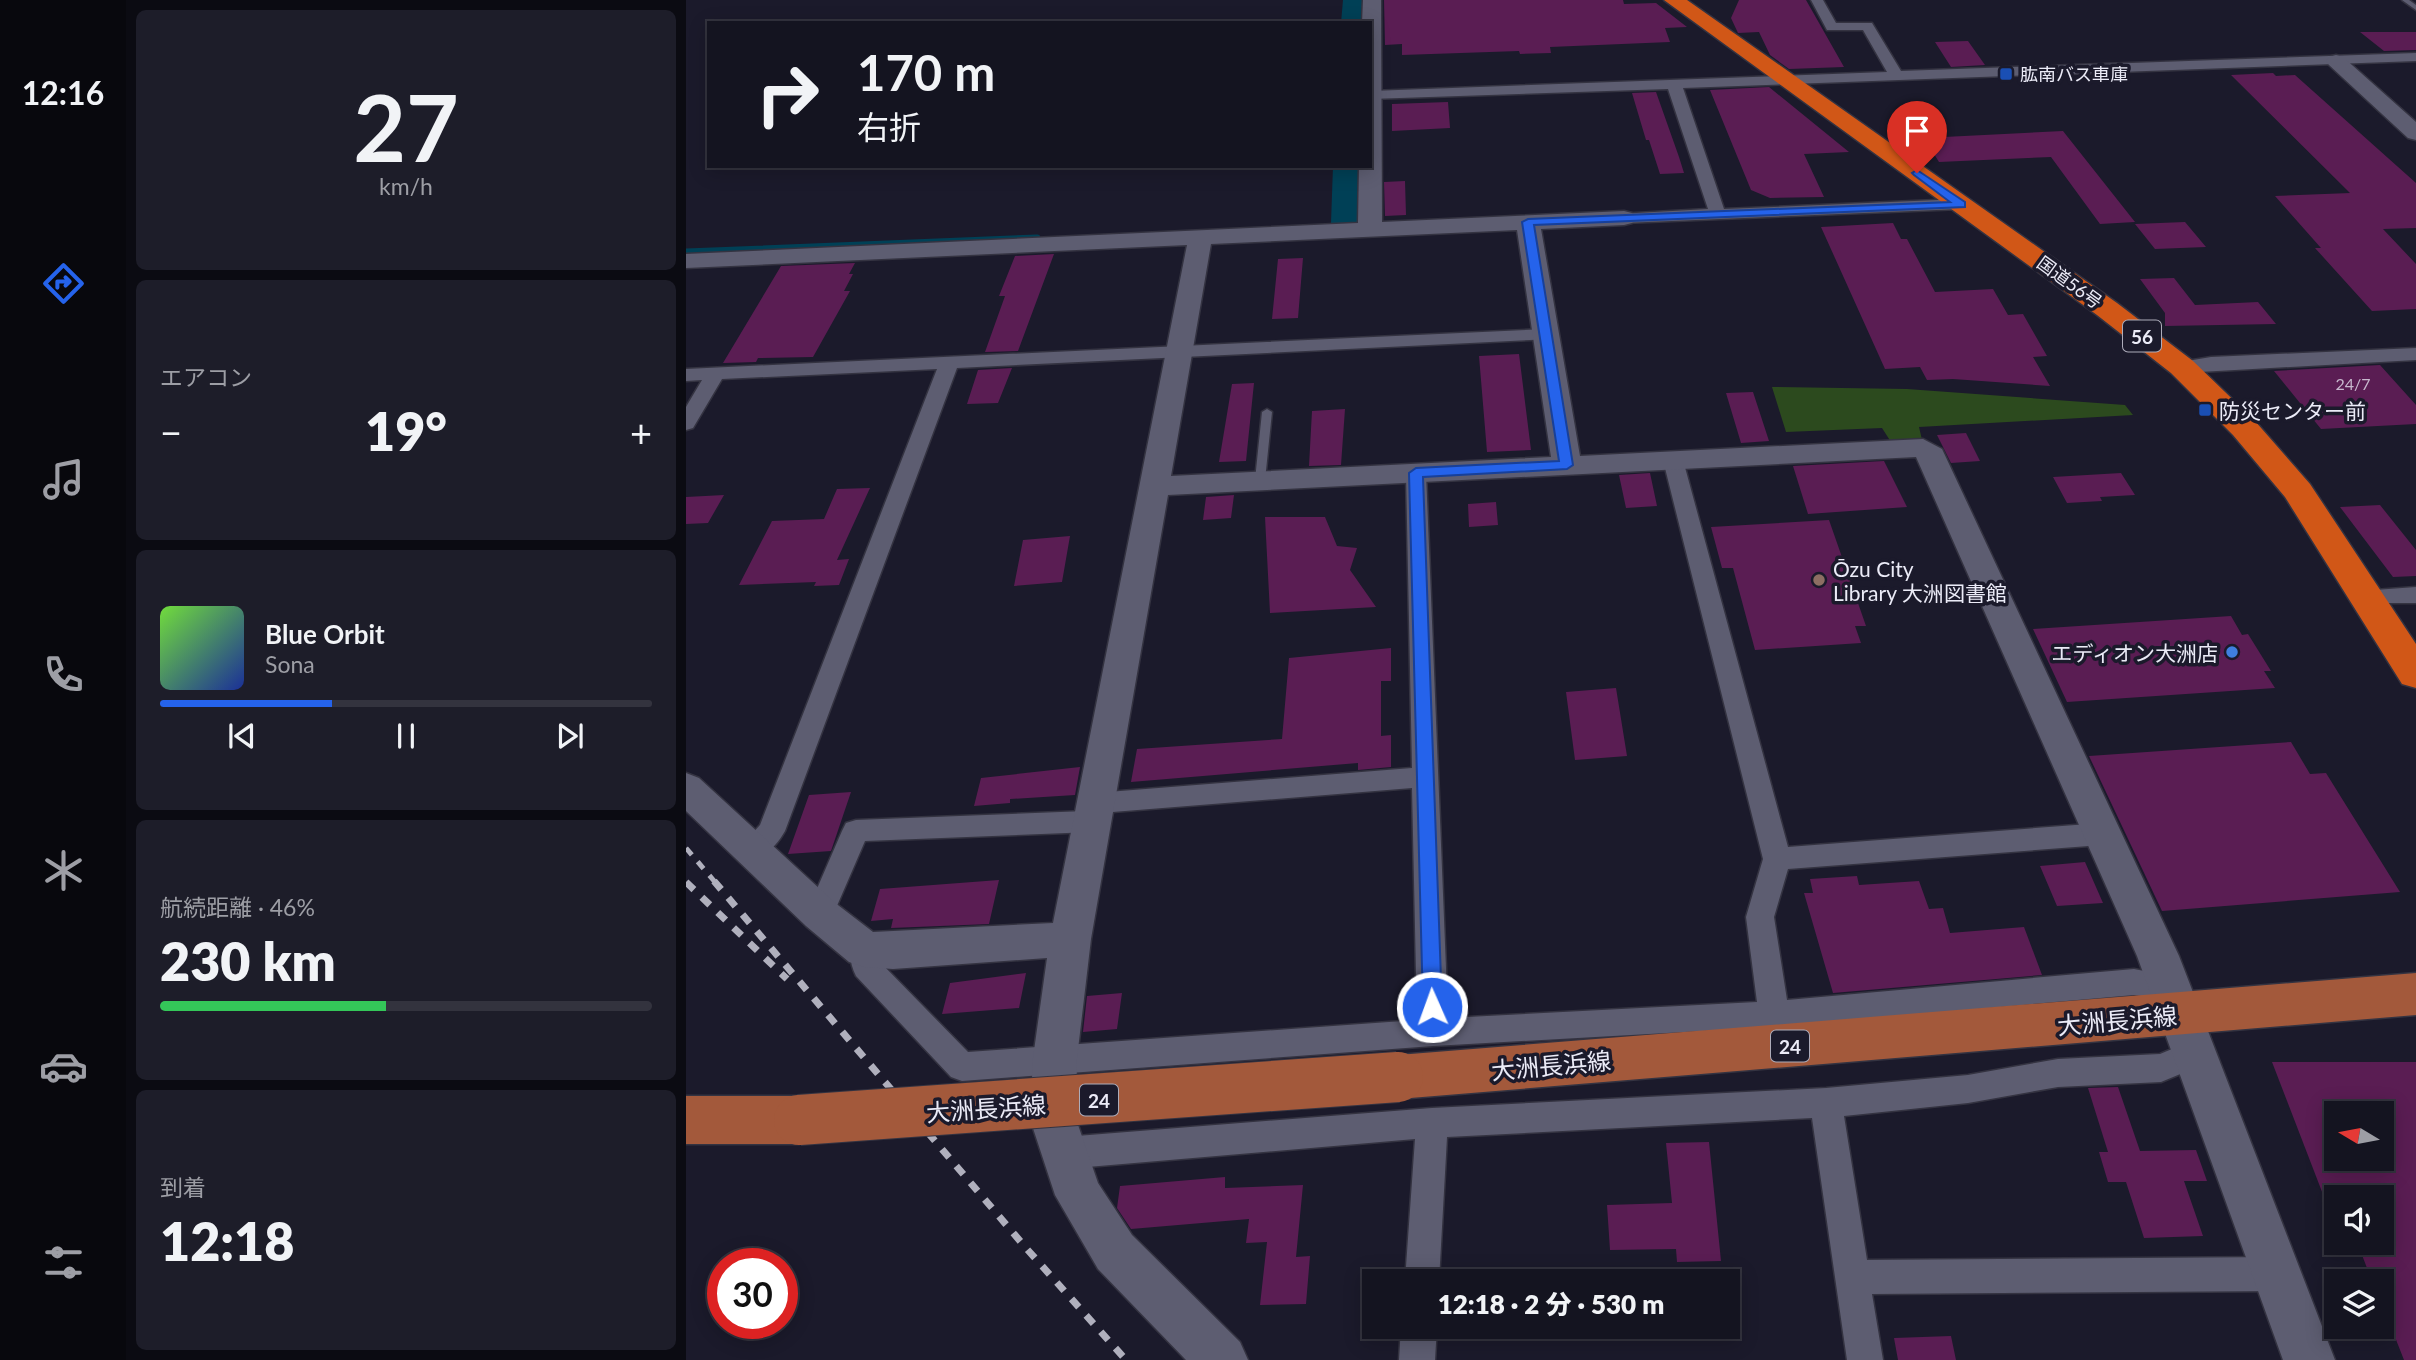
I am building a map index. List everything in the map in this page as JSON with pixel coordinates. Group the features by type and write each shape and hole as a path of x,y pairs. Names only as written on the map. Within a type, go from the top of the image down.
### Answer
{"highway":[{"name":"国道56号","path":"1674,0 2107,309 2182,368 2244,428 2298,491 2369,597 2416,674"}],"main road":[{"name":"大洲長浜線","path":"686,1120 799,1120 1398,1077 2182,1019 2416,994"}],"street":[{"path":"1372,0 1372,21"},
{"path":"1817,0 1832,27 1867,26 1897,76"},
{"path":"1372,95 2416,57"},
{"path":"2336,61 2416,133"},
{"path":"1674,84 1718,214"},
{"path":"1370,168 1370,232"},
{"path":"686,261 1961,204"},
{"path":"1528,222 1567,465"},
{"path":"1200,239 1070,939 1055,1058 1053,1119 1079,1195 1115,1252 1222,1360"},
{"path":"686,374 1545,335"},
{"path":"2182,368 2211,363 2416,354"},
{"path":"751,850 771,831 950,361"},
{"path":"686,424 717,372"},
{"path":"1156,486 1923,447 1931,454 2182,1019 2309,1360"},
{"path":"1673,460 1777,859 1760,917 1774,1014"},
{"path":"1416,473 1433,1032"},
{"path":"2369,597 2416,594"},
{"path":"820,914 856,831 1094,812 1426,777"},
{"path":"686,789 820,914 864,949 893,951 1070,939"},
{"path":"1777,859 2102,834"},
{"path":"864,949 866,967 962,1067 1433,1032 1774,1014 2134,982 2182,1019"},
{"path":"1064,1153 1432,1124 1826,1102 1968,1088 2058,1073 2161,1068 2182,1019"},
{"path":"1826,1102 1865,1360"},
{"path":"1423,1269 1432,1124"},
{"path":"1853,1277 2277,1274"},
{"path":"1417,1360 1418,1339"}],"lane":[{"path":"2405,0 2416,8"},
{"path":"1260,480 1267,412"}],"green space":[{"path":"1772,387 1907,389 2125,405 2133,415 1919,427 1923,444 1891,442 1882,428 1786,432"}],"building":[{"path":"1384,0 1623,0 1624,4 1656,3 1687,27 1665,28 1670,42 1550,47 1551,53 1520,54 1519,51 1402,55 1402,44 1385,45"},
{"path":"1739,0 1806,0 1844,67 1789,69 1770,55 1759,32 1738,33 1731,18"},
{"path":"2360,32 2416,32 2416,50 2384,51"},
{"path":"1968,41 1985,65 1951,67 1935,42"},
{"path":"2273,73 2276,76 2295,75 2416,183 2416,228 2383,229 2416,264 2416,309 2372,311 2315,248 2321,248 2275,196 2350,193 2231,75"},
{"path":"1769,87 1849,152 1804,154 1824,197 1770,198 1751,190 1710,90"},
{"path":"1656,92 1684,173 1660,174 1649,140 1646,140 1632,93"},
{"path":"1448,102 1450,128 1392,131 1392,104"},
{"path":"2063,131 2135,222 2100,224 2051,157 1939,162 1924,138"},
{"path":"1405,181 1406,215 1385,216 1384,182"},
{"path":"2185,222 2206,247 2155,249 2135,224"},
{"path":"1893,223 1901,239 1907,239 1935,292 1993,289 2008,315 2023,314 2047,356 2033,357 2050,386 1953,379 1927,380 1920,367 1885,369 1821,227"},
{"path":"1054,254 1018,351 985,352 1005,296 999,296 1015,256"},
{"path":"1303,258 1298,318 1272,319 1278,259"},
{"path":"855,263 849,274 853,274 844,291 850,291 813,357 758,358 756,362 723,363 781,266"},
{"path":"2174,278 2195,305 2258,302 2276,324 2165,326 2165,313 2140,279"},
{"path":"1519,354 1531,450 1487,452 1479,356"},
{"path":"2380,365 2416,405 2416,424 2321,429 2274,371"},
{"path":"1012,368 998,403 967,404 978,370"},
{"path":"1254,383 1246,461 1219,462 1232,384"},
{"path":"1753,392 1769,441 1741,443 1726,393"},
{"path":"1345,409 1341,465 1309,466 1312,411"},
{"path":"1966,433 1980,461 1951,463 1937,435"},
{"path":"1884,461 1907,507 1808,514 1793,466"},
{"path":"1650,473 1657,506 1626,508 1619,475"},
{"path":"2121,473 2135,495 2100,497 2102,501 2067,503 2053,477"},
{"path":"870,488 837,560 849,559 839,585 814,586 816,582 739,585 772,521 824,519 837,489"},
{"path":"724,495 708,523 686,524 686,497"},
{"path":"1234,495 1231,518 1203,520 1206,497"},
{"path":"1496,502 1498,525 1469,527 1468,504"},
{"path":"2380,505 2416,550 2416,576 2393,577 2340,507"},
{"path":"1265,517 1325,517 1337,546 1357,548 1350,570 1376,607 1270,613"},
{"path":"1829,520 1866,626 1855,626 1861,643 1755,650 1733,568 1722,568 1711,527"},
{"path":"1070,536 1062,582 1014,586 1023,540"},
{"path":"2231,616 2242,635 2248,634 2271,671 2264,671 2275,688 2067,702 2033,629"},
{"path":"1391,648 1391,681 1381,681 1381,736 1391,735 1391,767 1358,770 1358,763 1131,782 1137,749 1282,739 1289,658"},
{"path":"1616,688 1627,756 1575,760 1566,692"},
{"path":"2291,742 2310,774 2326,773 2400,892 2162,911 2089,756"},
{"path":"1080,767 1075,795 1010,799 1010,803 974,806 981,778"},
{"path":"851,792 831,851 788,854 809,795"},
{"path":"2085,862 2103,903 2057,906 2040,866"},
{"path":"1857,876 1859,885 1919,881 1929,909 1943,908 1950,933 2024,927 2042,975 1833,993 1804,893 1813,893 1810,879"},
{"path":"999,880 989,924 891,928 893,919 871,921 880,889"},
{"path":"1026,973 1019,1008 942,1014 950,983"},
{"path":"1122,993 1117,1029 1083,1032 1087,996"},
{"path":"2272,1062 2416,1062 2416,1360 2404,1360 2394,1335 2394,1269 2367,1269 2362,1255 2394,1255 2394,1185 2324,1185 2324,1197"},
{"path":"2118,1087 2140,1151 2196,1150 2207,1181 2184,1181 2203,1236 2144,1238 2126,1182 2108,1182 2099,1152 2108,1152 2088,1088"},
{"path":"1709,1142 1721,1261 1677,1262 1676,1249 1610,1250 1607,1205 1672,1203 1666,1143"},
{"path":"1225,1177 1225,1188 1303,1185 1296,1257 1310,1256 1306,1304 1260,1305 1267,1242 1246,1243 1249,1219 1131,1229 1117,1208 1120,1186"},
{"path":"1951,1336 1956,1360 1898,1360 1894,1338"}],"waterway":[{"path":"1355,21 1356,0"},
{"path":"1348,223 1349,168"},
{"path":"686,252 1037,238"}],"railway":[{"path":"686,848 715,882"},
{"path":"714,881 1026,1248 1126,1360"},
{"path":"686,882 787,979"}],"place":[{"name":"肱南バス車庫","path":"2006,74"},
{"name":"防災センター前","path":"2205,410"},
{"name":"Ōzu City Library 大洲図書館","path":"1819,580"},
{"name":"エディオン大洲店","path":"2232,652"}],"route":[{"path":"1432,1007 1416,473 1567,465 1528,222 1940,207 1961,204 1917,173"}]}
